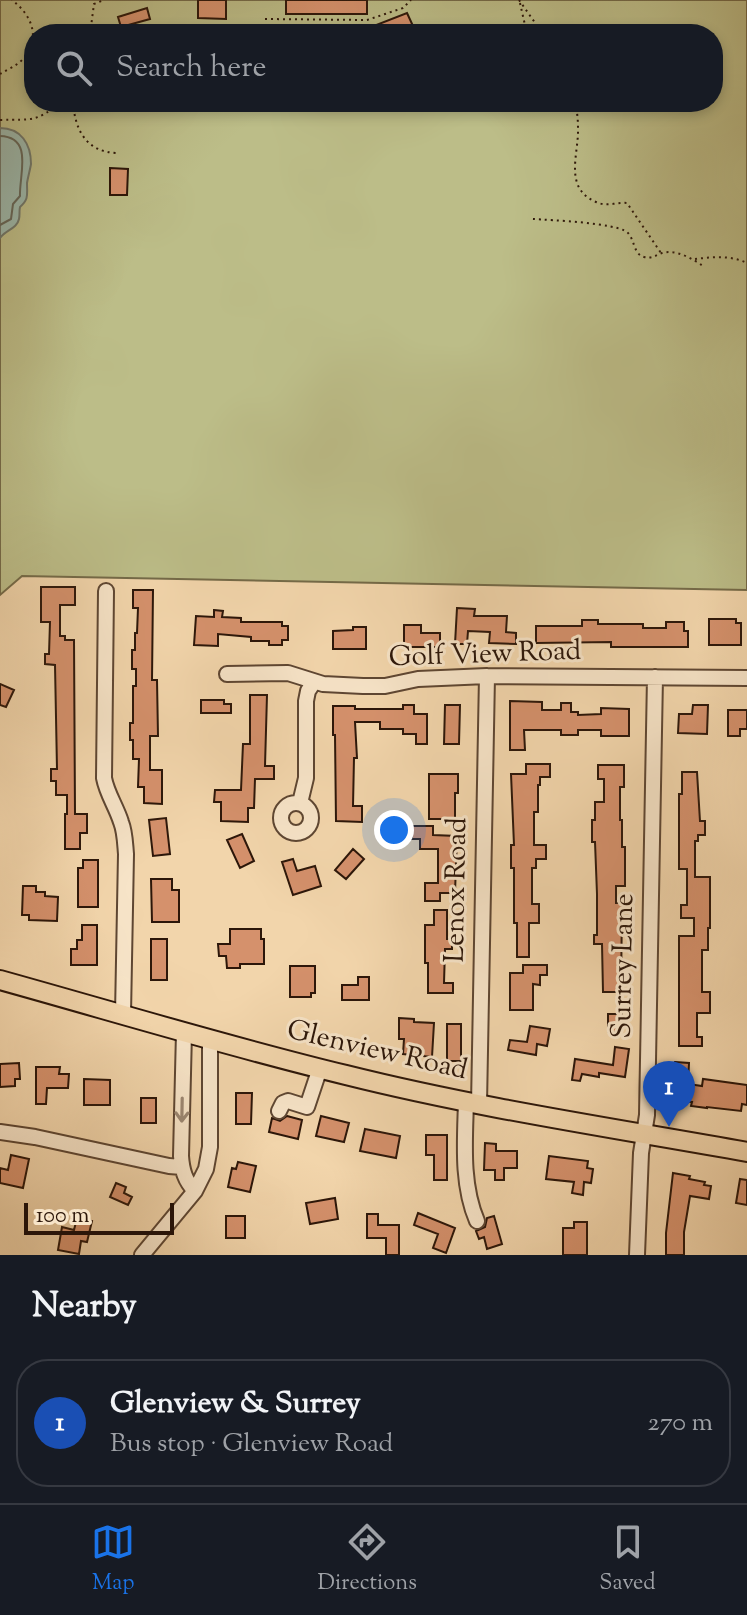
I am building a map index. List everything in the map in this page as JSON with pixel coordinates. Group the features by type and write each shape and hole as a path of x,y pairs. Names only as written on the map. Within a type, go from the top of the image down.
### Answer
{"main road":[{"name":"Glenview Road","path":"0,980 320,1068 472,1102 747,1152"}],"street":[{"path":"106,591 103,763 107,792 121,821 125,845 123,1014"},
{"name":"Golf View Road","path":"227,674 288,673 333,686 385,686 418,679 487,676 747,678"},
{"name":"Lenox Road","path":"477,1221 472,1211 465,1150 472,1102 487,676"},
{"name":"Surrey Lane","path":"637,1255 641,1153 647,1115 655,677"},
{"path":"300,803 306,778 306,701 314,682"},
{"path":"184,1032 182,1167 189,1185 195,1191"},
{"path":"142,1255 195,1191 206,1169 209,1158 210,1040"},
{"path":"279,1111 285,1101 307,1107 320,1068"},
{"path":"0,1132 182,1167"}],"path":[{"path":"12,0 29,15 32,24"},
{"path":"91,24 94,4 104,0"},
{"path":"265,19 367,20 403,8 411,0"},
{"path":"519,1 525,24"},
{"path":"519,1 536,24"},
{"path":"0,74 24,58"},
{"path":"0,120 24,121 47,112"},
{"path":"74,112 82,135 100,150 117,153"},
{"path":"576,112 577,185 596,202 605,205 627,203 661,253"},
{"path":"533,219 618,228 629,235 642,256 671,252 694,259 703,266"},
{"path":"694,259 736,258 747,263"}],"green space":[{"path":"0,0 747,0 747,590 22,576 0,595"}],"water":[{"path":"0,128 14,131 23,138 31,164 27,196 20,207 18,222 0,238"}],"building":[{"path":"198,0 226,0 226,19 198,18"},
{"path":"286,0 367,0 367,14 286,14"},
{"path":"147,8 150,19 120,24 118,17"},
{"path":"407,13 412,24 379,24"},
{"path":"110,168 128,169 127,195 110,195"},
{"path":"41,587 75,587 75,605 60,605 60,636 65,636 65,640 74,640 75,814 87,814 87,833 80,833 80,849 65,849 67,795 56,795 56,781 51,781 51,769 57,769 55,665 45,664 45,654 49,654 50,622 41,622"},
{"path":"133,590 153,590 152,680 157,680 158,736 150,736 150,770 162,770 162,804 144,803 144,787 138,787 139,759 133,759 133,740 130,740 133,686 136,686 132,650 135,650 138,608 133,608"},
{"path":"457,608 475,609 474,616 507,616 506,632 516,633 516,644 489,643 490,632 468,631 467,644 455,644"},
{"path":"214,610 223,611 222,617 241,618 241,622 282,622 282,626 288,626 288,640 282,640 282,645 269,645 269,641 251,641 251,637 218,634 218,646 194,645 196,616 214,617"},
{"path":"709,619 736,619 736,623 741,623 741,645 709,645"},
{"path":"582,620 598,620 598,624 643,624 643,628 666,628 666,622 684,622 684,631 688,631 688,647 611,647 611,642 536,643 536,626 582,626"},
{"path":"404,625 421,625 421,633 440,633 440,647 404,647"},
{"path":"353,627 366,627 366,649 333,649 333,631 353,630"},
{"path":"0,684 14,690 6,707 0,705"},
{"path":"250,695 267,695 265,766 274,766 274,779 255,779 254,808 248,808 248,822 221,821 221,802 214,802 215,790 241,790 243,744 250,744"},
{"path":"201,700 224,700 224,704 231,704 231,713 201,713"},
{"path":"510,701 542,702 542,710 561,710 561,703 571,703 571,712 578,712 578,715 601,714 601,708 629,709 629,736 601,736 601,730 578,730 578,735 561,735 561,730 524,730 525,750 510,750"},
{"path":"403,705 414,705 414,714 427,714 427,744 416,744 416,734 403,734 403,729 380,729 380,722 355,722 357,758 354,758 353,806 362,806 362,822 336,821 333,706 403,709"},
{"path":"445,705 460,705 459,744 444,744"},
{"path":"693,705 708,705 707,734 678,733 679,714 692,714"},
{"path":"728,710 747,710 747,729 740,729 740,736 728,736"},
{"path":"526,764 550,764 550,777 540,777 538,812 534,812 534,845 546,845 546,859 536,859 536,868 532,868 532,904 539,904 539,923 529,923 529,957 517,957 514,868 511,868 511,845 514,845 511,774 526,774"},
{"path":"598,765 624,765 620,820 622,847 625,847 625,886 616,886 616,903 622,903 621,992 603,992 602,944 594,944 594,935 597,935 597,894 592,820 595,820 595,802 604,802 604,779 598,779"},
{"path":"682,772 697,772 700,821 705,821 705,835 698,835 698,841 695,841 695,877 710,877 710,928 708,950 702,950 702,992 710,992 710,1013 697,1013 697,1037 702,1037 702,1046 679,1046 679,936 694,936 694,918 681,918 681,905 687,905 687,869 679,869"},
{"path":"429,774 458,774 455,819 429,819"},
{"path":"166,818 170,854 153,856 149,820"},
{"path":"412,826 433,826 433,835 457,836 455,893 440,893 440,901 425,901 425,883 438,883 438,849 420,849 420,839 412,839"},
{"path":"242,834 254,861 240,868 227,840"},
{"path":"353,849 364,859 346,879 335,870"},
{"path":"293,859 297,871 315,866 321,886 293,895 282,862"},
{"path":"83,860 98,860 98,907 78,907 78,868 83,868"},
{"path":"151,879 172,879 172,890 179,890 179,922 152,922"},
{"path":"23,886 36,886 36,892 58,897 57,921 29,920 29,915 22,915"},
{"path":"434,910 447,910 447,939 452,939 452,949 445,949 444,983 453,983 453,993 428,993 425,925 434,925"},
{"path":"82,925 97,925 97,965 71,965 71,949 77,949 77,940 82,940"},
{"path":"230,929 261,929 264,964 240,964 240,968 227,968 226,956 219,956 218,944 230,944"},
{"path":"151,939 167,939 167,980 151,980"},
{"path":"523,965 547,965 547,975 540,975 540,985 533,984 533,1010 510,1010 510,973 523,973"},
{"path":"290,966 315,966 315,993 311,993 311,997 290,997"},
{"path":"358,977 369,977 369,1000 342,1000 342,985 358,985"},
{"path":"608,1014 622,1014 622,1032 608,1032"},
{"path":"399,1018 434,1023 432,1057 403,1054 404,1039 399,1039"},
{"path":"447,1024 461,1024 461,1061 447,1061"},
{"path":"530,1026 550,1029 547,1046 537,1044 536,1055 508,1050 510,1040 527,1042"},
{"path":"615,1047 629,1049 625,1077 599,1073 599,1077 582,1074 580,1081 572,1080 575,1059 613,1065"},
{"path":"675,1062 689,1063 688,1084 702,1086 703,1079 747,1085 747,1105 742,1104 741,1111 673,1101"},
{"path":"19,1063 20,1079 15,1079 15,1086 0,1087 0,1064"},
{"path":"36,1067 60,1067 59,1074 69,1074 68,1088 47,1088 46,1104 36,1104"},
{"path":"84,1079 110,1080 110,1105 84,1105"},
{"path":"236,1093 252,1093 251,1124 236,1124"},
{"path":"141,1098 156,1098 156,1123 141,1123"},
{"path":"287,1116 302,1120 298,1139 269,1132 272,1118 280,1121"},
{"path":"321,1116 349,1123 344,1142 316,1136"},
{"path":"365,1129 400,1136 396,1158 360,1151"},
{"path":"426,1135 447,1135 447,1180 434,1180 434,1155 426,1155"},
{"path":"485,1143 496,1144 496,1151 517,1151 517,1168 504,1168 504,1180 495,1180 495,1170 484,1170"},
{"path":"11,1155 29,1159 23,1188 0,1183 0,1168 8,1170"},
{"path":"549,1156 588,1161 587,1168 593,1169 591,1183 584,1182 583,1195 572,1193 574,1182 546,1179"},
{"path":"238,1162 256,1166 250,1192 228,1187 232,1168 236,1169"},
{"path":"673,1173 690,1176 689,1179 711,1186 709,1199 690,1196 684,1255 666,1255"},
{"path":"740,1179 747,1180 747,1205 736,1203"},
{"path":"116,1183 126,1187 124,1193 132,1197 128,1205 110,1197"},
{"path":"335,1198 338,1219 310,1224 306,1203"},
{"path":"418,1213 455,1228 446,1253 433,1248 438,1234 414,1225"},
{"path":"367,1214 378,1214 378,1225 399,1225 399,1255 386,1255 386,1238 367,1238"},
{"path":"226,1216 245,1216 245,1238 226,1238"},
{"path":"494,1216 502,1244 487,1249 484,1237 479,1239 476,1231 485,1227 487,1218"},
{"path":"77,1218 92,1221 87,1242 81,1241 79,1254 58,1250 62,1227 74,1230"},
{"path":"574,1222 587,1222 587,1255 563,1255 563,1228 574,1228"}],"place":[{"name":"Glenview & Surrey","path":"669,1127"}]}
